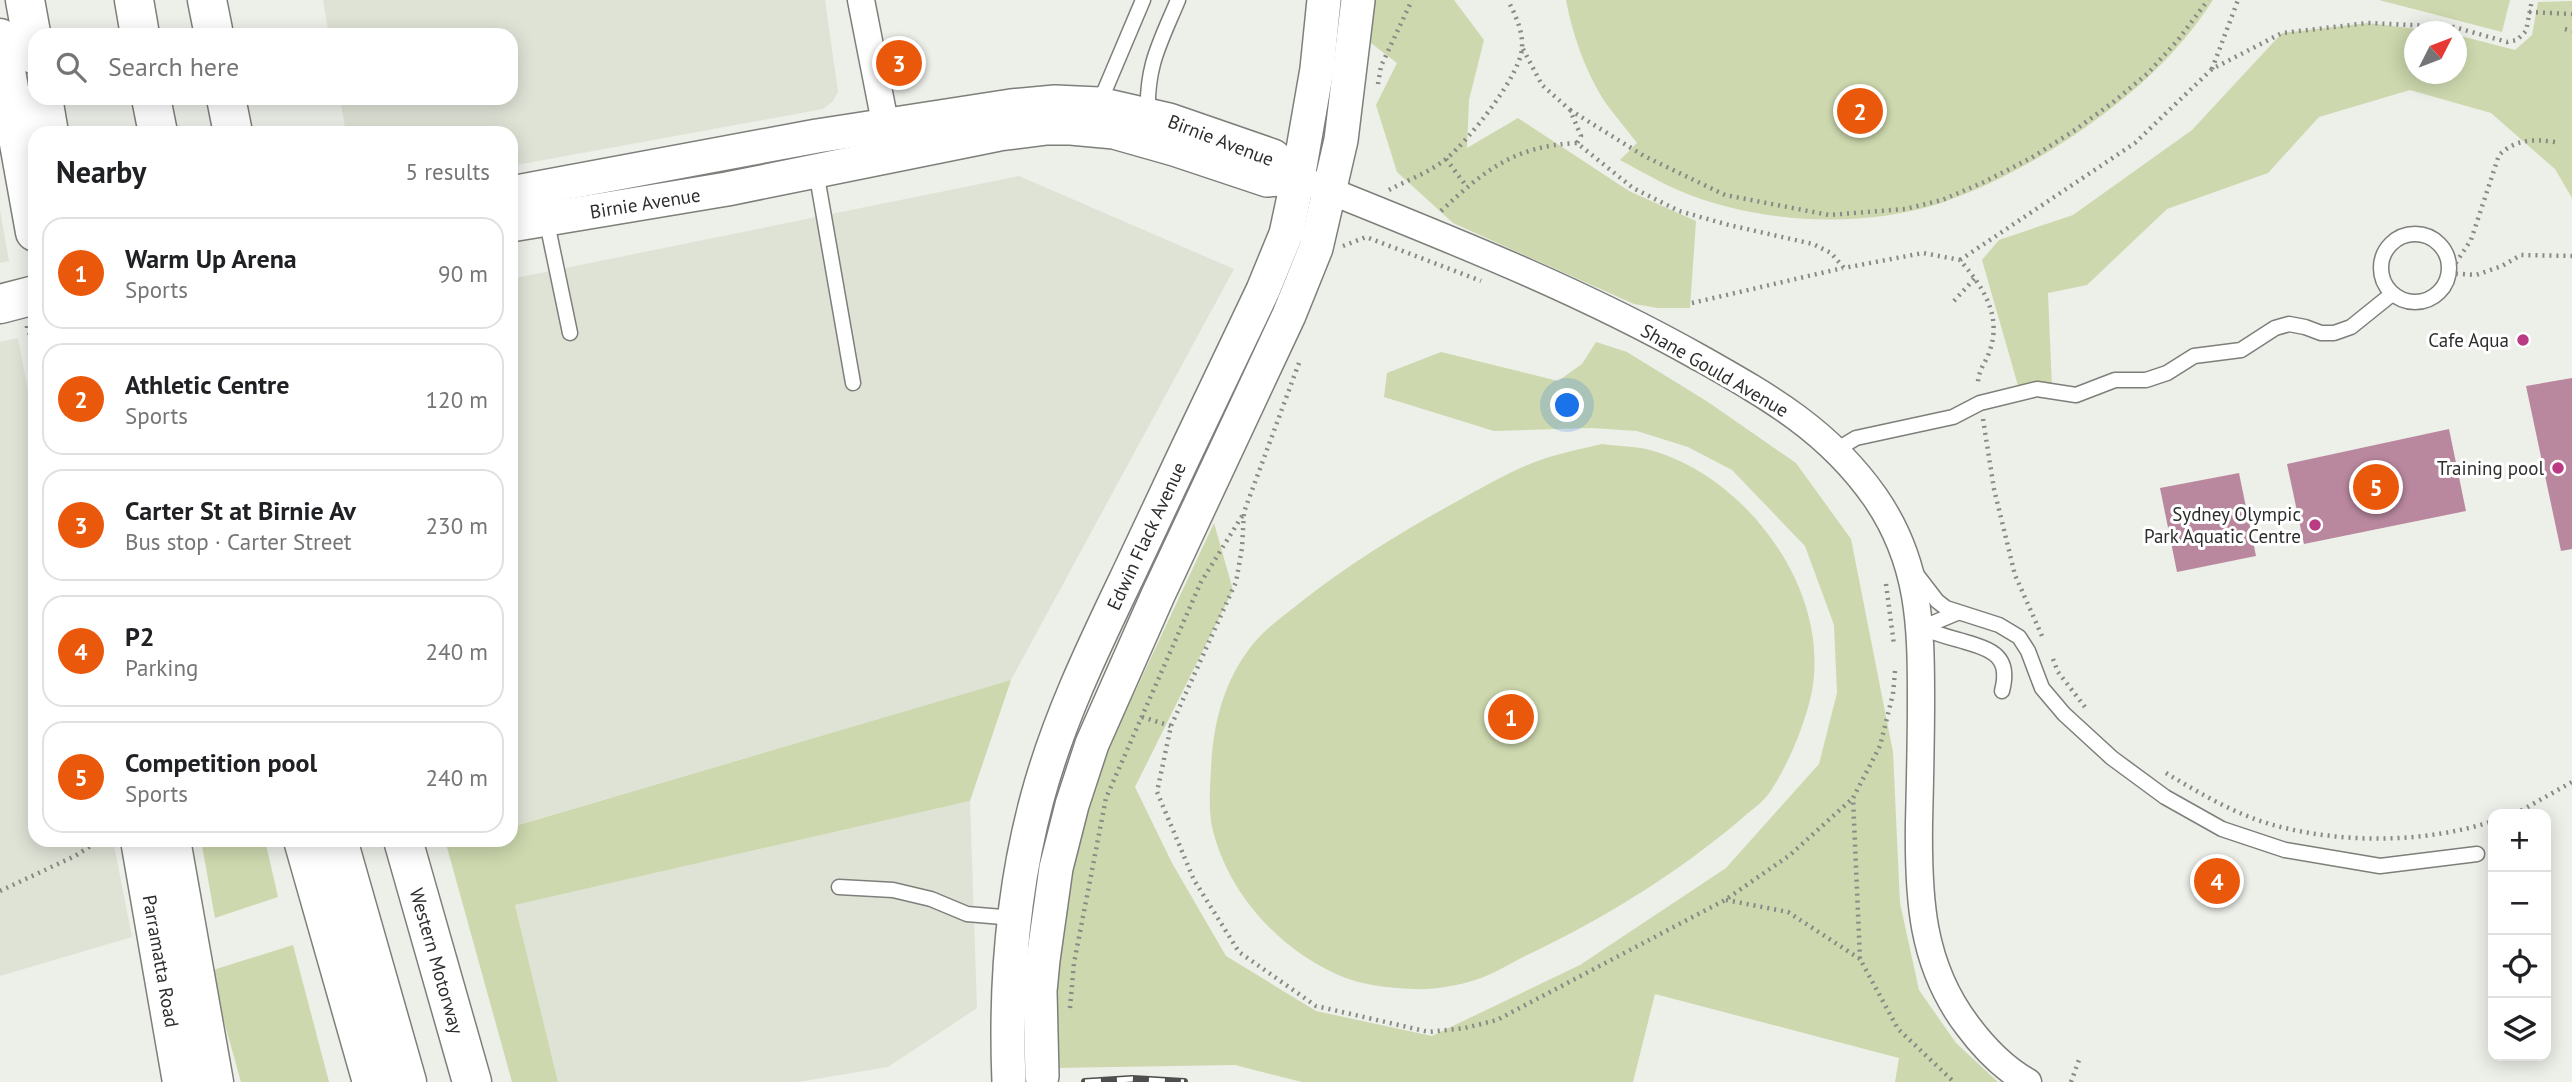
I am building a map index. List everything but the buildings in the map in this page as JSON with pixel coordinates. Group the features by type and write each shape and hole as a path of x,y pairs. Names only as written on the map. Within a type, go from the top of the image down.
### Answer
{"highway":[{"path":"25,0 30,28"},
{"path":"134,0 139,28"},
{"path":"206,0 212,28"},
{"path":"0,38 28,193"},
{"path":"44,105 48,126"},
{"path":"152,105 157,126"},
{"path":"227,105 232,126"},
{"name":"Parramatta Road","path":"141,847 182,1082"},
{"name":"Parramatta Road","path":"173,847 214,1082"},
{"path":"305,847 372,1082"},
{"path":"340,847 407,1082"},
{"name":"Western Motorway","path":"405,847 472,1082"}],"street":[{"path":"861,0 888,141"},
{"name":"Edwin Flack Avenue","path":"1009,1082 1006,1019 1013,918 1037,798 1056,738 1093,650 1263,290 1286,234 1315,81 1324,0"},
{"name":"Edwin Flack Avenue","path":"1042,1076 1040,990 1056,868 1072,805 1092,744 1164,582 1289,315 1316,248 1341,140 1357,0"},
{"name":"Birnie Avenue","path":"518,219 536,202 817,136 888,141 1071,128 1120,114 1174,149 1267,180 1298,178"},
{"name":"Birnie Avenue","path":"536,202 727,190 816,171 888,141"},
{"name":"Shane Gould Avenue","path":"1298,178 1502,260 1599,304 1673,342 1777,402 1836,450 1874,497 1894,529 1909,565 1921,628 1919,898 1926,939 1939,977 1959,1015 1984,1048 2015,1075 2028,1082"},
{"path":"1013,918 1048,922"}],"lane":[{"path":"1120,114 1143,0"},
{"path":"1120,114 1147,87 1150,66 1178,0"},
{"path":"816,171 853,383"},
{"path":"536,202 570,333"},
{"path":"2405,234 2428,236 2445,250 2449,273 2446,284 2439,293 2419,302 2407,302 2392,294 2382,280 2382,257 2387,247 2405,234"},
{"path":"1836,450 1856,438 1953,417 1980,403 2037,390 2076,395 2115,380 2146,380 2166,373 2194,356 2241,350 2275,328 2289,324 2321,332 2334,332 2351,327 2392,294"},
{"path":"1909,565 1937,601 1957,613 1999,625 2020,637 2042,688 2064,714 2112,758 2165,797 2222,829 2285,850 2380,866 2477,854"},
{"path":"1921,628 1957,613"},
{"path":"1921,628 1986,647 1998,656 2005,669 2002,691"},
{"path":"839,887 893,890 931,899 967,914 1013,918"}],"path":[{"path":"1377,89 1381,66 1412,0"},
{"path":"1508,0 1518,22 1523,49 1542,85 1570,110 1644,156 1724,195 1829,215 1905,209 1942,200 2031,158 2075,130 2147,74 2178,40 2208,0"},
{"path":"2211,69 2238,0"},
{"path":"1960,260 2135,144 2211,69 2282,33 2368,23 2454,27 2507,42 2517,40 2526,31 2532,0"},
{"path":"2529,12 2572,13"},
{"path":"2565,29 2572,31"},
{"path":"1385,192 1446,159 1488,113 1512,76 1523,49"},
{"path":"1570,110 1581,136 1577,143"},
{"path":"2555,142 2529,139 2507,147 2499,155 2471,240 2449,273 2476,275 2502,266 2521,255 2572,256"},
{"path":"1438,214 1495,165 1527,150 1552,144 1577,143 1633,188 1679,211 1813,244 1830,253 1844,268"},
{"path":"1446,159 1467,187"},
{"path":"1342,246 1366,237 1485,283"},
{"path":"1692,303 1923,253 1960,260 1989,299 1993,316 1991,349 1977,377 1994,489 2015,575 2059,672 2089,712"},
{"path":"1954,301 1975,278"},
{"path":"21,308 28,332"},
{"path":"1069,1018 1074,963 1106,798 1200,582 1244,512 1300,360"},
{"path":"1244,512 1242,548 1236,582 1171,726 1157,792 1194,880 1239,953 1316,1006 1429,1032 1465,1028 1497,1020 1725,900 1790,855 1853,798 1880,746 1893,694 1895,670"},
{"path":"1885,577 1896,658"},
{"path":"1141,717 1171,726"},
{"path":"2158,769 2227,807 2276,826 2351,839 2437,834 2488,822"},
{"path":"2524,809 2572,782"},
{"path":"1853,798 1860,959 1898,1029 1954,1082"},
{"path":"0,891 89,847"},
{"path":"1725,900 1788,912 1860,959"},
{"path":"2071,1082 2079,1060"}],"shaded area":[{"path":"323,0 825,0 838,92 833,101 823,109 518,165 518,126 345,126 341,105 518,105 518,28 328,28"},
{"path":"1019,176 1234,269 1011,680 518,825 518,278"},
{"path":"0,210 9,261 0,263"},
{"path":"18,338 28,390 28,847 114,847 132,937 0,976 0,342"},
{"name":"Training pool","path":"2572,378 2572,549 2561,551 2526,386"},
{"path":"2449,429 2466,511 2304,544 2287,464"},
{"path":"2239,473 2256,556 2177,572 2160,488"},
{"path":"970,801 977,1008 888,1067 798,1082 558,1082 515,905"}],"green space":[{"path":"1374,0 1454,0 1484,40 1469,100 1467,148 1518,118 1629,191 1696,221 1690,308 1658,308 1634,304 1453,223 1397,172 1376,105 1397,63 1367,40"},
{"path":"1566,0 2213,0 2184,40 2132,91 2073,136 2026,165 1958,197 1912,211 1852,219 1821,219 1759,214 1701,199 1620,160 1637,143 1603,99 1590,76"},
{"path":"2379,0 2510,0 2502,32"},
{"path":"2572,1 2572,198 2555,169 2491,113 2410,90 2319,117 2268,173 2167,209 2087,285 2048,293 2052,388 2019,389 1982,260 1999,240 2073,215 2192,130 2282,33 2368,23 2404,27 2404,84 2467,84 2467,38 2515,50 2532,35 2538,2"},
{"path":"1596,342 1627,352 1708,402 1796,463 1851,539 1893,752 1900,903 1919,990 1956,1043 1998,1082 1895,1082 1899,1058 1655,994 1633,1082 1302,1082 1235,1065 1052,1068 1055,963 1089,790 1214,523 1233,590 1135,787 1172,863 1226,956 1316,1011 1432,1036 1580,965 1726,868 1819,764 1837,693 1834,625 1805,546 1732,470 1688,447 1637,431 1592,428 1494,431 1384,397 1387,373 1441,352 1558,381 1582,364"},
{"path":"1602,444 1646,449 1683,463 1718,484 1749,512 1776,544 1796,581 1810,620 1815,660 1807,712 1778,779 1769,794 1757,806 1690,860 1636,896 1580,928 1481,978 1436,988 1394,988 1354,981 1314,963 1294,949 1258,916 1231,876 1213,831 1210,800 1214,738 1220,708 1238,665 1259,637 1282,617 1343,571 1402,533 1525,466"},
{"path":"1011,680 970,801 515,905 558,1082 512,1082 447,847 518,847 518,825"},
{"path":"202,847 267,847 278,897 215,918"},
{"path":"293,945 329,1082 241,1082 210,971"}],"railway":[{"path":"1085,1082 1132,1079 1184,1082"}],"place":[{"name":"Carter St at Birnie Av","path":"899,63"},
{"name":"Athletic Centre","path":"1860,111"},
{"name":"Cafe Aqua","path":"2523,340"},
{"name":"Training pool","path":"2558,468"},
{"name":"Competition pool","path":"2376,487"},
{"name":"Sydney Olympic Park Aquatic Centre","path":"2315,525"},
{"name":"Warm Up Arena","path":"1511,717"},
{"name":"P2","path":"2217,881"}]}
